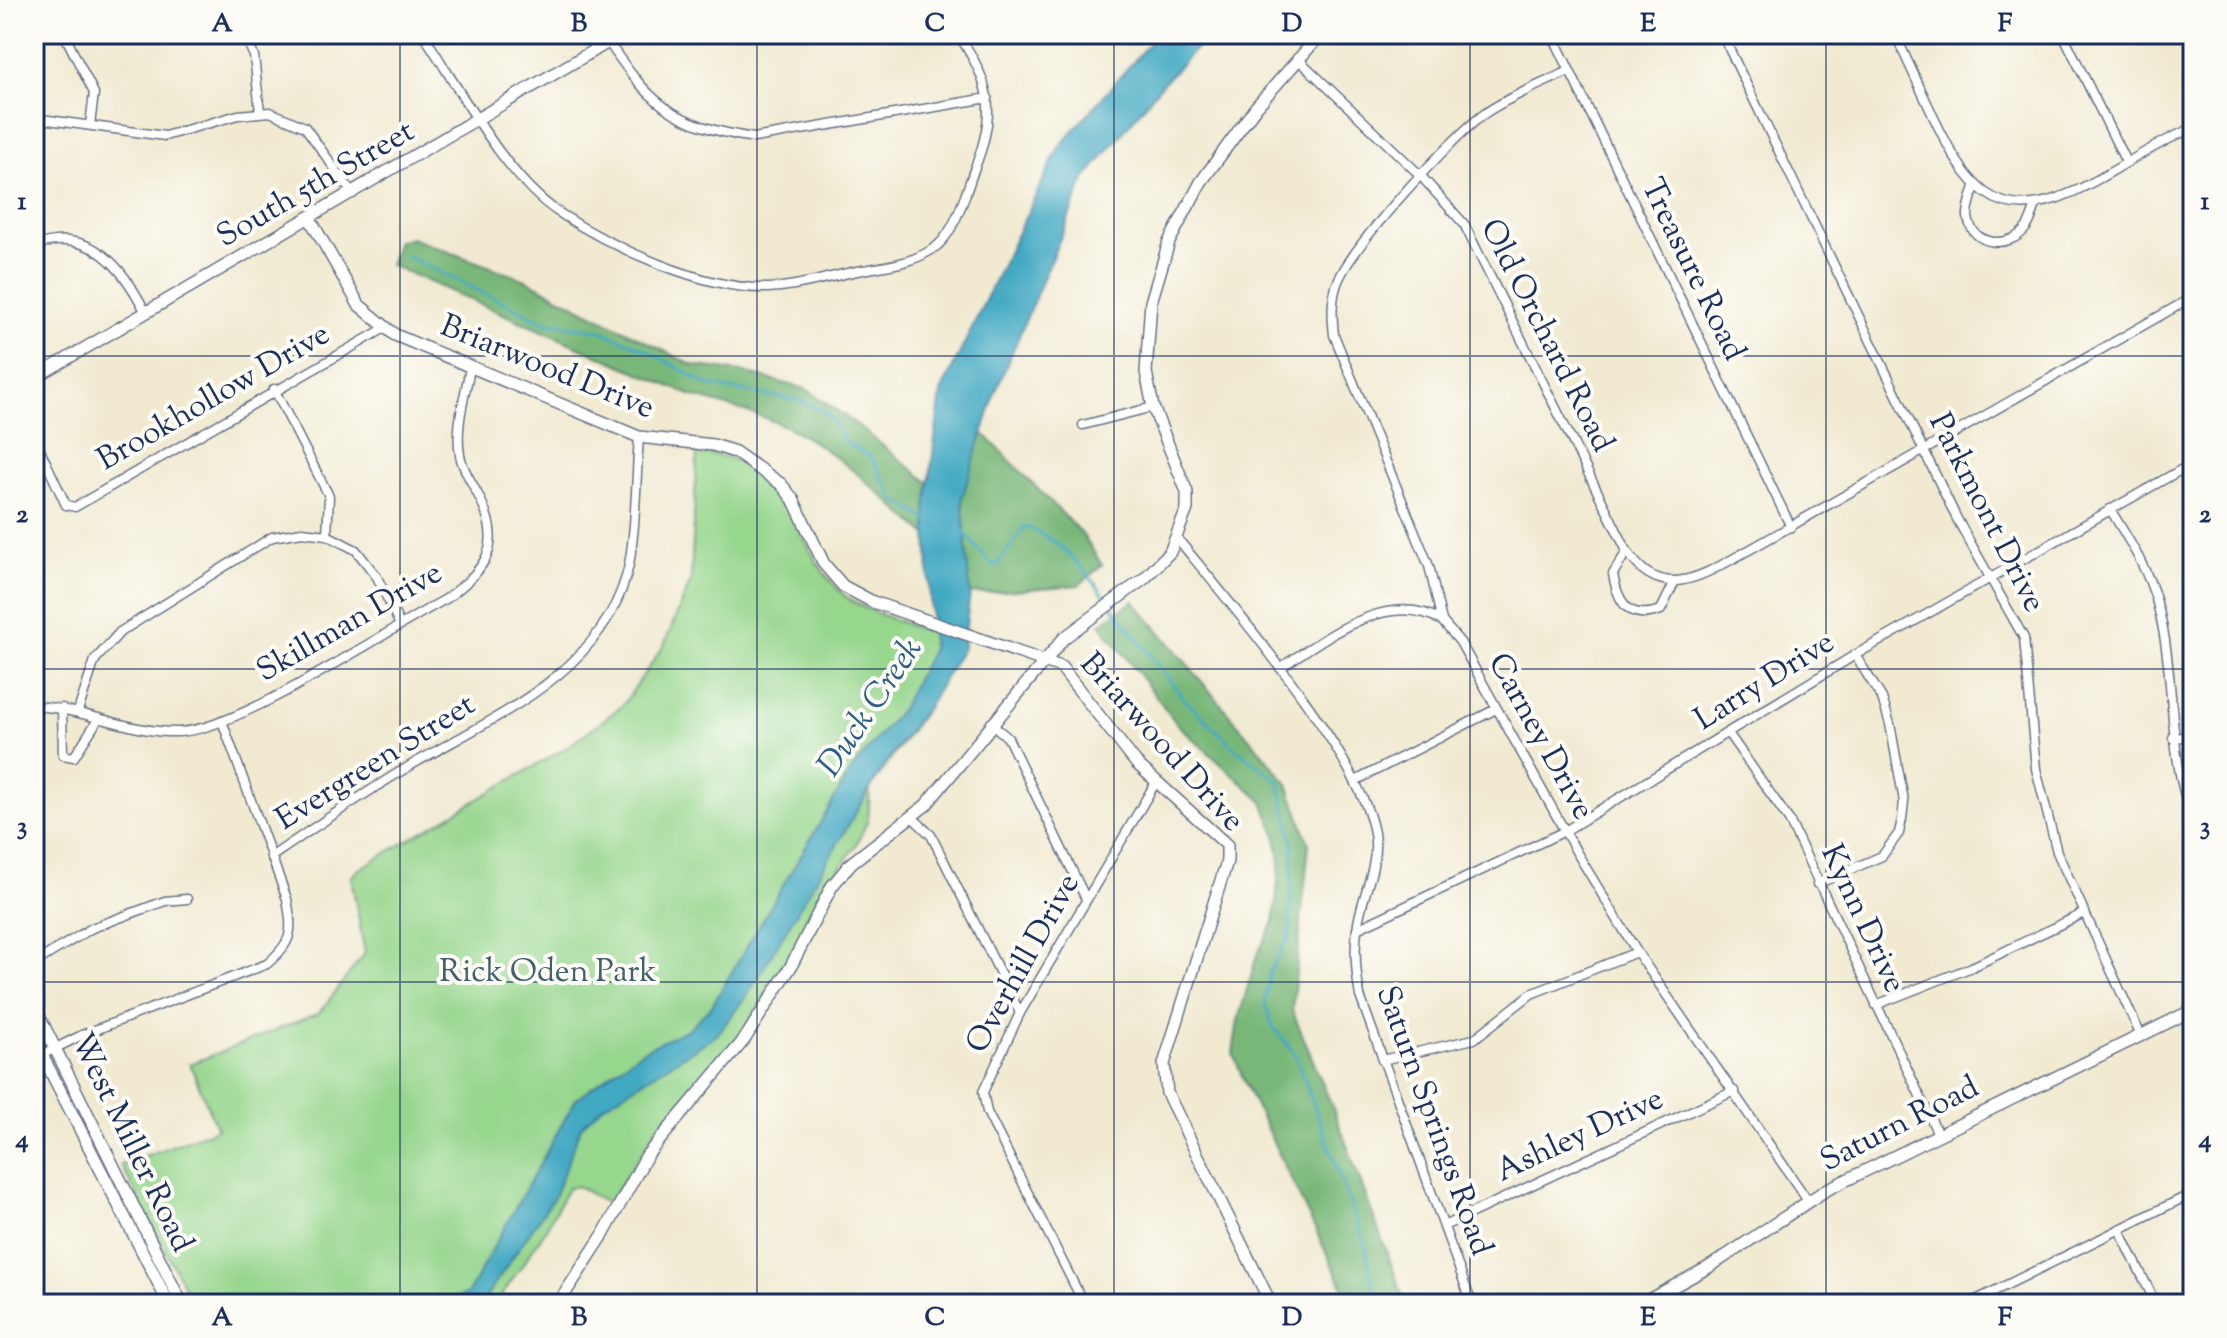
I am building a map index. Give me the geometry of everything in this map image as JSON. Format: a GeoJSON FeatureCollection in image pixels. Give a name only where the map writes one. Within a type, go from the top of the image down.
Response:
{"type":"FeatureCollection","features":[{"type":"Feature","properties":{"kind":"street"},"geometry":{"type":"LineString","coordinates":[[64,34],[94,93],[90,125]]}},
{"type":"Feature","properties":{"kind":"street"},"geometry":{"type":"LineString","coordinates":[[244,34],[254,56],[260,112]]}},
{"type":"Feature","properties":{"kind":"street"},"geometry":{"type":"LineString","coordinates":[[423,34],[513,169],[536,194],[570,219],[705,281],[769,288],[912,260],[939,244],[965,194],[988,134],[988,98],[975,60],[958,34]]}},
{"type":"Feature","properties":{"kind":"street","name":"South 5th Street"},"geometry":{"type":"LineString","coordinates":[[34,378],[480,119],[606,38],[622,34]]}},
{"type":"Feature","properties":{"kind":"street"},"geometry":{"type":"LineString","coordinates":[[558,1304],[603,1235],[647,1155],[744,1040],[790,968],[832,886],[851,863],[926,805],[1064,638],[1160,563],[1177,538],[1187,509],[1187,492],[1153,407],[1146,372],[1151,302],[1169,242],[1218,157],[1297,57],[1321,34]]}},
{"type":"Feature","properties":{"kind":"street","name":"Treasure Road"},"geometry":{"type":"LineString","coordinates":[[1552,34],[1791,527]]}},
{"type":"Feature","properties":{"kind":"street","name":"Parkmont Drive"},"geometry":{"type":"LineString","coordinates":[[1722,34],[1957,519],[2024,638],[2036,769],[2057,852],[2082,914],[2141,1036]]}},
{"type":"Feature","properties":{"kind":"street"},"geometry":{"type":"LineString","coordinates":[[1895,34],[1956,165],[1975,186],[2011,204],[2036,205],[2074,192],[2125,160],[2193,128]]}},
{"type":"Feature","properties":{"kind":"street"},"geometry":{"type":"LineString","coordinates":[[2063,34],[2125,160]]}},
{"type":"Feature","properties":{"kind":"street"},"geometry":{"type":"LineString","coordinates":[[606,38],[646,94],[677,116],[706,129],[754,138],[988,98]]}},
{"type":"Feature","properties":{"kind":"street","name":"Old Orchard Road"},"geometry":{"type":"LineString","coordinates":[[1297,57],[1421,176],[1464,224],[1627,551],[1638,568],[1654,579],[1675,581]]}},
{"type":"Feature","properties":{"kind":"street","name":"Carney Drive"},"geometry":{"type":"LineString","coordinates":[[1569,71],[1486,113],[1421,176],[1350,258],[1337,283],[1331,307],[1334,335],[1429,566],[1442,621],[1460,642],[1565,831],[1637,952],[1808,1201]]}},
{"type":"Feature","properties":{"kind":"street"},"geometry":{"type":"LineString","coordinates":[[34,118],[165,136],[238,115],[270,112],[305,127],[353,194]]}},
{"type":"Feature","properties":{"kind":"street"},"geometry":{"type":"LineString","coordinates":[[1975,186],[1967,216],[1975,232],[1988,241],[2013,240],[2028,227],[2036,205]]}},
{"type":"Feature","properties":{"kind":"street","name":"Briarwood Drive"},"geometry":{"type":"LineString","coordinates":[[310,219],[359,305],[385,328],[470,368],[639,437],[713,445],[735,452],[760,466],[793,499],[824,564],[843,586],[873,602],[1023,656],[1044,659],[1070,675],[1106,728],[1156,782],[1227,845],[1227,861],[1164,1064],[1167,1093],[1271,1304]]}},
{"type":"Feature","properties":{"kind":"street"},"geometry":{"type":"LineString","coordinates":[[34,246],[49,241],[65,241],[94,249],[114,262],[128,277],[146,313]]}},
{"type":"Feature","properties":{"kind":"street"},"geometry":{"type":"LineString","coordinates":[[1627,551],[1613,574],[1621,604],[1633,614],[1647,615],[1661,610],[1675,581],[1693,580],[1791,527],[2193,297]]}},
{"type":"Feature","properties":{"kind":"street","name":"Brookhollow Drive"},"geometry":{"type":"LineString","coordinates":[[34,437],[66,505],[75,507],[274,389],[385,328]]}},
{"type":"Feature","properties":{"kind":"street","name":"Skillman Drive"},"geometry":{"type":"LineString","coordinates":[[34,706],[62,708],[176,732],[222,721],[274,696],[446,599],[471,579],[488,558],[492,536],[488,516],[460,459],[470,368]]}},
{"type":"Feature","properties":{"kind":"street"},"geometry":{"type":"LineString","coordinates":[[274,389],[329,496],[327,535]]}},
{"type":"Feature","properties":{"kind":"street"},"geometry":{"type":"LineString","coordinates":[[1083,425],[1153,407]]}},
{"type":"Feature","properties":{"kind":"street","name":"Evergreen Street"},"geometry":{"type":"LineString","coordinates":[[38,1058],[82,1035],[267,964],[286,947],[292,927],[287,899],[271,857],[345,806],[519,703],[565,670],[595,641],[627,574],[639,437]]}},
{"type":"Feature","properties":{"kind":"street","name":"Larry Drive"},"geometry":{"type":"LineString","coordinates":[[1357,929],[1565,831],[1855,655],[2193,463]]}},
{"type":"Feature","properties":{"kind":"street"},"geometry":{"type":"LineString","coordinates":[[2110,509],[2140,558],[2158,603],[2171,694],[2173,738],[2182,794],[2193,821]]}},
{"type":"Feature","properties":{"kind":"street"},"geometry":{"type":"LineString","coordinates":[[78,711],[95,660],[120,632],[272,537],[302,532],[327,535],[356,550],[377,577],[399,623]]}},
{"type":"Feature","properties":{"kind":"street","name":"Saturn Springs Road"},"geometry":{"type":"LineString","coordinates":[[1177,538],[1280,668],[1355,781],[1369,810],[1375,841],[1357,929],[1356,970],[1360,996],[1446,1225],[1472,1304]]}},
{"type":"Feature","properties":{"kind":"street"},"geometry":{"type":"LineString","coordinates":[[1280,668],[1327,637],[1390,611],[1426,611],[1442,621]]}},
{"type":"Feature","properties":{"kind":"street"},"geometry":{"type":"LineString","coordinates":[[1817,884],[1882,856],[1899,833],[1902,819],[1904,801],[1890,724],[1882,698],[1855,655]]}},
{"type":"Feature","properties":{"kind":"street"},"geometry":{"type":"LineString","coordinates":[[62,708],[63,755],[74,757],[99,718]]}},
{"type":"Feature","properties":{"kind":"street"},"geometry":{"type":"LineString","coordinates":[[1355,781],[1496,709]]}},
{"type":"Feature","properties":{"kind":"street"},"geometry":{"type":"LineString","coordinates":[[222,721],[271,857]]}},
{"type":"Feature","properties":{"kind":"street"},"geometry":{"type":"LineString","coordinates":[[991,723],[1008,738],[1086,899]]}},
{"type":"Feature","properties":{"kind":"street","name":"Kynn Drive"},"geometry":{"type":"LineString","coordinates":[[1728,733],[1789,820],[1938,1134]]}},
{"type":"Feature","properties":{"kind":"street"},"geometry":{"type":"LineString","coordinates":[[2173,738],[2193,736]]}},
{"type":"Feature","properties":{"kind":"street","name":"Overhill Drive"},"geometry":{"type":"LineString","coordinates":[[1084,1304],[987,1112],[983,1092],[1020,1013],[1156,782]]}},
{"type":"Feature","properties":{"kind":"street"},"geometry":{"type":"LineString","coordinates":[[912,817],[931,835],[1020,1013]]}},
{"type":"Feature","properties":{"kind":"street"},"geometry":{"type":"LineString","coordinates":[[34,963],[92,928],[165,901],[187,899]]}},
{"type":"Feature","properties":{"kind":"street"},"geometry":{"type":"LineString","coordinates":[[1876,1005],[1972,967],[2082,914]]}},
{"type":"Feature","properties":{"kind":"street"},"geometry":{"type":"LineString","coordinates":[[1382,1060],[1474,1039],[1531,994],[1637,952]]}},
{"type":"Feature","properties":{"kind":"street","name":"West Miller Road"},"geometry":{"type":"LineString","coordinates":[[34,1006],[182,1304]]}},
{"type":"Feature","properties":{"kind":"street","name":"Saturn Road"},"geometry":{"type":"LineString","coordinates":[[1641,1304],[1709,1267],[1808,1201],[2193,1010]]}},
{"type":"Feature","properties":{"kind":"street","name":"West Miller Road"},"geometry":{"type":"LineString","coordinates":[[34,1039],[38,1058],[169,1304]]}},
{"type":"Feature","properties":{"kind":"street","name":"Ashley Drive"},"geometry":{"type":"LineString","coordinates":[[1446,1225],[1734,1091]]}},
{"type":"Feature","properties":{"kind":"street"},"geometry":{"type":"LineString","coordinates":[[1968,1304],[2193,1193]]}},
{"type":"Feature","properties":{"kind":"street"},"geometry":{"type":"LineString","coordinates":[[2119,1229],[2156,1304]]}},
{"type":"Feature","properties":{"kind":"green space"},"geometry":{"type":"Polygon","coordinates":[[[411,238],[526,280],[692,365],[741,372],[806,389],[856,424],[929,483],[928,536],[849,467],[797,432],[759,416],[692,396],[390,265],[398,241],[411,238]]]}},
{"type":"Feature","properties":{"kind":"green space"},"geometry":{"type":"Polygon","coordinates":[[[982,432],[1082,534],[1102,565],[1079,585],[970,594],[962,498],[982,432]]]}},
{"type":"Feature","properties":{"kind":"green space","name":"Rick Oden Park"},"geometry":{"type":"Polygon","coordinates":[[[697,453],[730,458],[755,470],[773,486],[825,574],[844,595],[883,615],[964,643],[928,706],[870,789],[868,820],[855,847],[821,894],[782,972],[744,1030],[657,1130],[608,1204],[577,1186],[568,1188],[543,1234],[496,1304],[193,1304],[121,1165],[217,1129],[190,1064],[319,1013],[365,953],[351,877],[359,869],[569,746],[623,705],[664,645],[691,581],[697,453]]]}},
{"type":"Feature","properties":{"kind":"green space"},"geometry":{"type":"Polygon","coordinates":[[[1134,601],[1288,784],[1309,844],[1292,1010],[1336,1116],[1406,1304],[1351,1304],[1233,1053],[1238,1020],[1257,955],[1274,922],[1280,861],[1276,835],[1263,802],[1178,725],[1100,624],[1134,601]]]}},
{"type":"Feature","properties":{"kind":"water"},"geometry":{"type":"Polygon","coordinates":[[[1157,34],[1210,34],[1162,84],[1085,179],[995,393],[962,498],[970,594],[963,648],[928,706],[886,762],[750,991],[717,1035],[600,1108],[581,1127],[554,1197],[481,1304],[420,1304],[447,1303],[468,1293],[576,1099],[642,1051],[688,1029],[711,1007],[852,769],[901,709],[932,649],[926,507],[941,392],[1059,147],[1157,34]]]}},
{"type":"Feature","properties":{"kind":"water"},"geometry":{"type":"Polygon","coordinates":[[[346,1295],[404,1304],[315,1304],[324,1297],[346,1295]]]}},
{"type":"Feature","properties":{"kind":"waterway"},"geometry":{"type":"LineString","coordinates":[[406,256],[547,323],[598,330],[645,349],[708,385],[801,401],[828,414],[846,443],[871,457],[895,500],[930,521]]}},
{"type":"Feature","properties":{"kind":"waterway"},"geometry":{"type":"LineString","coordinates":[[964,532],[990,563],[997,565],[1025,526],[1038,532],[1071,557],[1108,600]]}},
{"type":"Feature","properties":{"kind":"waterway"},"geometry":{"type":"LineString","coordinates":[[1112,606],[1185,700],[1235,748],[1279,781],[1293,842],[1289,937],[1270,971],[1265,1004],[1273,1027],[1295,1054],[1365,1244],[1377,1304]]}},
{"type":"Feature","properties":{"kind":"water label","name":"Duck Creek"},"geometry":{"type":"Point","coordinates":[871,708]}}]}
